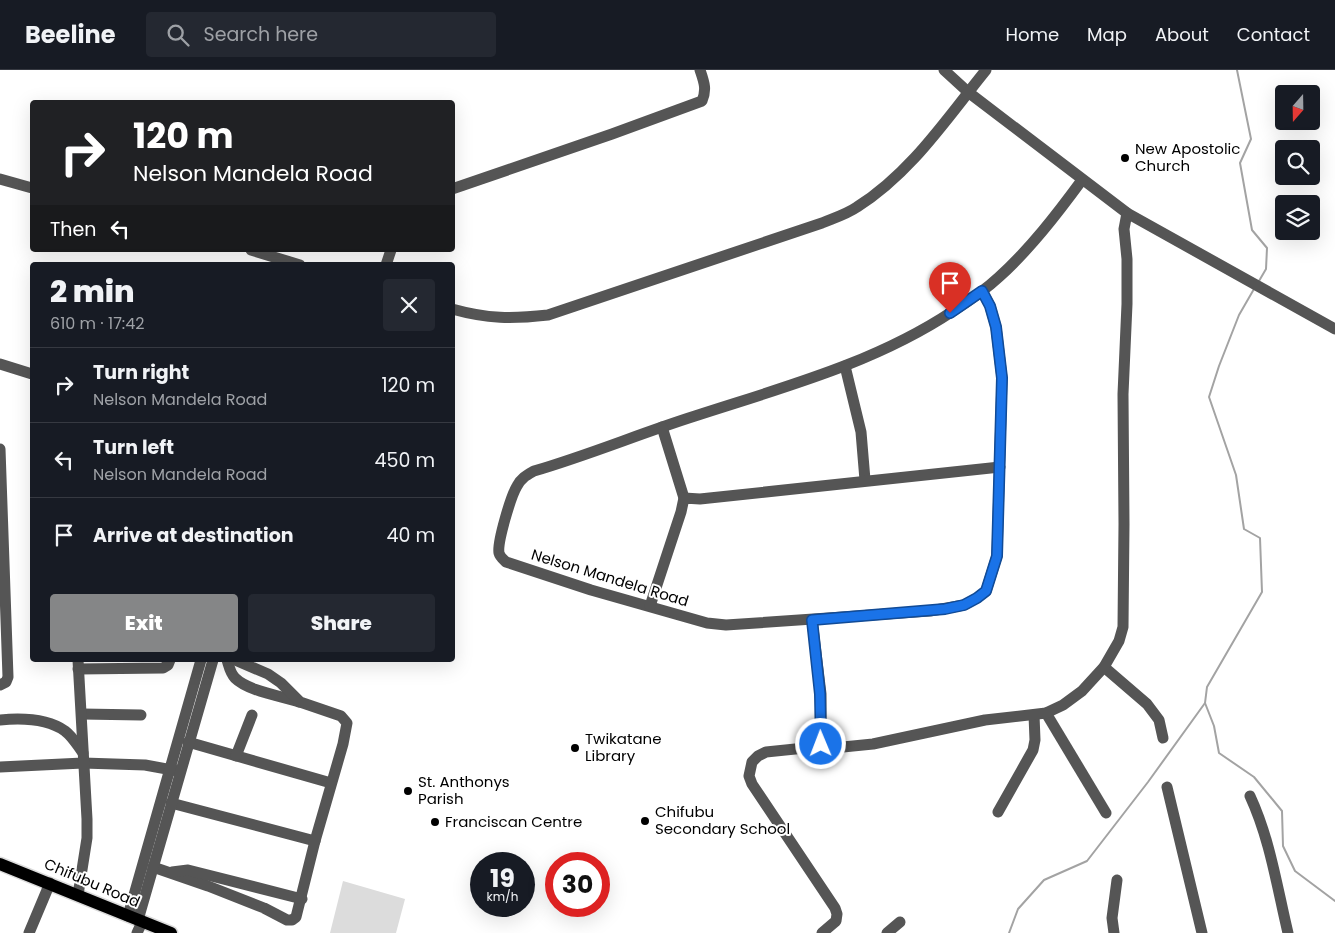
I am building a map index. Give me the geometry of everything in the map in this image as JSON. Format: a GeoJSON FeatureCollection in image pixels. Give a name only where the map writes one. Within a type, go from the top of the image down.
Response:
{"type":"FeatureCollection","features":[{"type":"Feature","properties":{"kind":"main road","name":"Chifubu Road"},"geometry":{"type":"LineString","coordinates":[[0,864],[50,882],[136,923],[170,933]]}},
{"type":"Feature","properties":{"kind":"street"},"geometry":{"type":"LineString","coordinates":[[455,188],[702,101],[706,86],[700,70]]}},
{"type":"Feature","properties":{"kind":"street"},"geometry":{"type":"LineString","coordinates":[[944,70],[968,92],[1127,213],[1335,329]]}},
{"type":"Feature","properties":{"kind":"street"},"geometry":{"type":"LineString","coordinates":[[455,310],[477,316],[502,318],[548,315],[822,223],[856,208],[902,171],[946,122],[986,70]]}},
{"type":"Feature","properties":{"kind":"street"},"geometry":{"type":"LineString","coordinates":[[0,179],[30,187]]}},
{"type":"Feature","properties":{"kind":"street","name":"Nelson Mandela Road"},"geometry":{"type":"LineString","coordinates":[[982,291],[990,306],[996,327],[1002,378],[997,556],[986,591],[977,598],[964,605],[930,611],[726,625],[707,623],[592,590],[506,562],[501,558],[499,545],[517,485],[534,470],[845,366],[919,333],[999,278],[1026,250],[1082,180]]}},
{"type":"Feature","properties":{"kind":"street"},"geometry":{"type":"LineString","coordinates":[[822,933],[836,921],[837,914],[835,908],[788,839],[749,776],[752,762],[758,756],[766,752],[805,748],[821,744],[843,747],[873,744],[985,720],[1046,713],[1063,705],[1082,691],[1104,667],[1119,641],[1123,627],[1123,394],[1127,304],[1127,259],[1124,229],[1127,213]]}},
{"type":"Feature","properties":{"kind":"street"},"geometry":{"type":"LineString","coordinates":[[258,252],[290,262]]}},
{"type":"Feature","properties":{"kind":"street"},"geometry":{"type":"LineString","coordinates":[[0,364],[30,373]]}},
{"type":"Feature","properties":{"kind":"street"},"geometry":{"type":"LineString","coordinates":[[845,366],[861,432],[864,480]]}},
{"type":"Feature","properties":{"kind":"street"},"geometry":{"type":"LineString","coordinates":[[650,606],[684,498],[662,427]]}},
{"type":"Feature","properties":{"kind":"street"},"geometry":{"type":"LineString","coordinates":[[0,450],[8,677],[6,682],[0,685]]}},
{"type":"Feature","properties":{"kind":"street"},"geometry":{"type":"LineString","coordinates":[[684,498],[709,498],[1000,467]]}},
{"type":"Feature","properties":{"kind":"street"},"geometry":{"type":"LineString","coordinates":[[812,620],[820,694],[821,744]]}},
{"type":"Feature","properties":{"kind":"street"},"geometry":{"type":"LineString","coordinates":[[78,895],[87,838],[78,665],[163,668],[169,662]]}},
{"type":"Feature","properties":{"kind":"street"},"geometry":{"type":"LineString","coordinates":[[136,923],[153,867],[158,828],[171,803],[175,771],[188,742],[201,662]]}},
{"type":"Feature","properties":{"kind":"street"},"geometry":{"type":"LineString","coordinates":[[136,923],[158,828],[191,715],[212,662]]}},
{"type":"Feature","properties":{"kind":"street"},"geometry":{"type":"LineString","coordinates":[[153,867],[264,908],[287,920],[292,920],[296,917],[347,723],[341,716],[240,682],[234,677],[228,662]]}},
{"type":"Feature","properties":{"kind":"street"},"geometry":{"type":"LineString","coordinates":[[240,662],[268,674],[281,683],[300,702]]}},
{"type":"Feature","properties":{"kind":"street"},"geometry":{"type":"LineString","coordinates":[[1104,667],[1147,704],[1160,720],[1164,738]]}},
{"type":"Feature","properties":{"kind":"street"},"geometry":{"type":"LineString","coordinates":[[1046,713],[1106,813]]}},
{"type":"Feature","properties":{"kind":"street"},"geometry":{"type":"LineString","coordinates":[[82,714],[141,715]]}},
{"type":"Feature","properties":{"kind":"street"},"geometry":{"type":"LineString","coordinates":[[236,756],[252,715]]}},
{"type":"Feature","properties":{"kind":"street"},"geometry":{"type":"LineString","coordinates":[[998,812],[1033,750],[1035,740],[1034,715]]}},
{"type":"Feature","properties":{"kind":"street"},"geometry":{"type":"LineString","coordinates":[[0,720],[26,719],[59,728],[67,732],[83,758]]}},
{"type":"Feature","properties":{"kind":"street"},"geometry":{"type":"LineString","coordinates":[[188,742],[331,784]]}},
{"type":"Feature","properties":{"kind":"street"},"geometry":{"type":"LineString","coordinates":[[0,767],[83,758],[145,765],[175,771]]}},
{"type":"Feature","properties":{"kind":"street"},"geometry":{"type":"LineString","coordinates":[[1168,787],[1202,933]]}},
{"type":"Feature","properties":{"kind":"street"},"geometry":{"type":"LineString","coordinates":[[1250,796],[1260,815],[1288,933]]}},
{"type":"Feature","properties":{"kind":"street"},"geometry":{"type":"LineString","coordinates":[[171,803],[315,841]]}},
{"type":"Feature","properties":{"kind":"street"},"geometry":{"type":"LineString","coordinates":[[170,873],[188,870],[302,899]]}},
{"type":"Feature","properties":{"kind":"street"},"geometry":{"type":"LineString","coordinates":[[1114,933],[1112,918],[1117,880]]}},
{"type":"Feature","properties":{"kind":"street"},"geometry":{"type":"LineString","coordinates":[[29,933],[50,882]]}},
{"type":"Feature","properties":{"kind":"street"},"geometry":{"type":"LineString","coordinates":[[887,933],[900,922]]}},
{"type":"Feature","properties":{"kind":"shaded area"},"geometry":{"type":"Polygon","coordinates":[[[343,881],[405,899],[396,933],[330,933],[343,881]]]}},
{"type":"Feature","properties":{"kind":"waterway"},"geometry":{"type":"LineString","coordinates":[[1237,70],[1251,139],[1240,163],[1252,230],[1267,248],[1266,269],[1259,281]]}},
{"type":"Feature","properties":{"kind":"waterway"},"geometry":{"type":"LineString","coordinates":[[1009,933],[1018,909],[1044,880],[1087,861],[1148,782],[1205,703],[1207,687],[1262,592],[1260,538],[1244,529],[1236,475],[1209,397],[1239,315],[1254,289]]}},
{"type":"Feature","properties":{"kind":"waterway"},"geometry":{"type":"LineString","coordinates":[[1205,703],[1214,726],[1219,753],[1254,777],[1282,811],[1283,846],[1295,871],[1335,901]]}},
{"type":"Feature","properties":{"kind":"place","name":"New Apostolic Church"},"geometry":{"type":"Point","coordinates":[1125,158]}},
{"type":"Feature","properties":{"kind":"place","name":"Twikatane Library"},"geometry":{"type":"Point","coordinates":[575,748]}},
{"type":"Feature","properties":{"kind":"place","name":"St. Anthonys Parish"},"geometry":{"type":"Point","coordinates":[408,791]}},
{"type":"Feature","properties":{"kind":"place","name":"Chifubu Secondary School"},"geometry":{"type":"Point","coordinates":[645,821]}},
{"type":"Feature","properties":{"kind":"place","name":"Franciscan Centre"},"geometry":{"type":"Point","coordinates":[435,822]}},
{"type":"Feature","properties":{"kind":"route"},"geometry":{"type":"LineString","coordinates":[[821,744],[820,694],[812,620],[930,611],[964,605],[986,591],[994,569],[999,529],[1002,378],[996,327],[990,306],[982,291],[950,313]]}}]}
